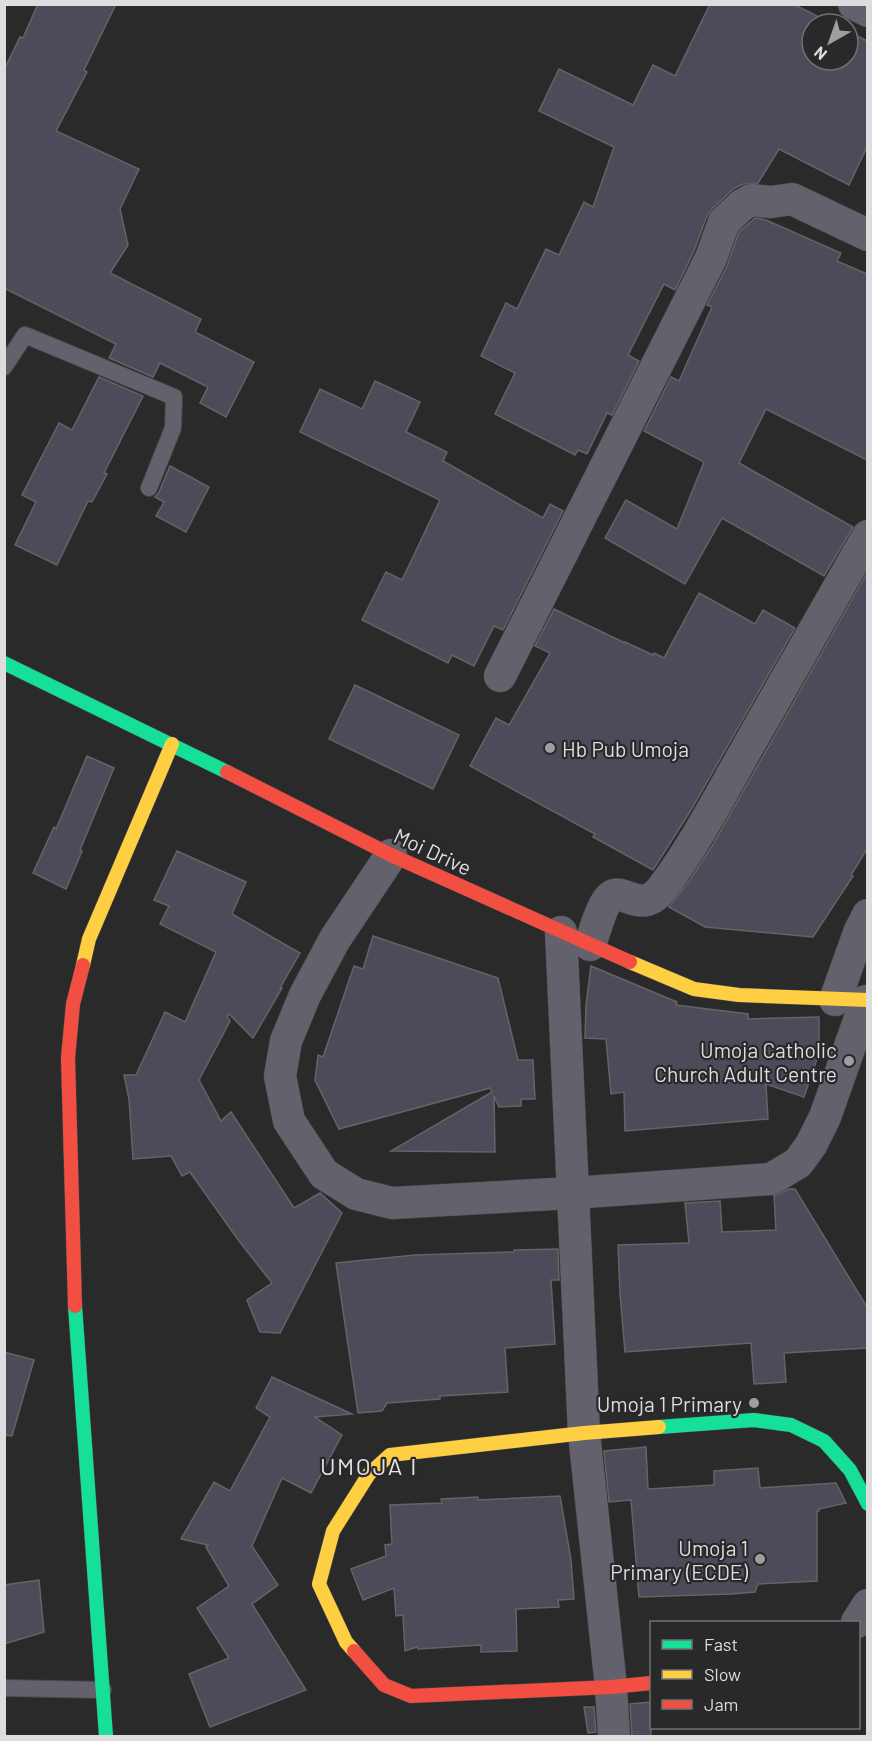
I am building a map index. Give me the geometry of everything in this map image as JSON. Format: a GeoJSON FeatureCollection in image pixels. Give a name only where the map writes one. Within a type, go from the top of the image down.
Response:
{"type":"FeatureCollection","features":[{"type":"Feature","properties":{"kind":"street"},"geometry":{"type":"LineString","coordinates":[[500,676],[711,258],[724,222],[742,205],[751,200],[771,202],[792,199],[867,236]]}},
{"type":"Feature","properties":{"kind":"street"},"geometry":{"type":"LineString","coordinates":[[590,945],[606,903],[611,896],[618,894],[638,901],[651,898],[663,888],[707,818],[867,536]]}},
{"type":"Feature","properties":{"kind":"street","name":"Moi Drive"},"geometry":{"type":"LineString","coordinates":[[4,663],[172,744],[391,855],[590,945],[694,989],[739,995],[867,1001]]}},
{"type":"Feature","properties":{"kind":"street"},"geometry":{"type":"LineString","coordinates":[[106,1737],[73,1282],[68,1058],[73,1004],[89,939],[172,744]]}},
{"type":"Feature","properties":{"kind":"street"},"geometry":{"type":"LineString","coordinates":[[391,855],[335,939],[305,994],[286,1041],[280,1076],[289,1121],[324,1174],[356,1194],[392,1203],[771,1179],[798,1163],[811,1145],[825,1117],[867,1001]]}},
{"type":"Feature","properties":{"kind":"street"},"geometry":{"type":"LineString","coordinates":[[835,1000],[867,915]]}},
{"type":"Feature","properties":{"kind":"street"},"geometry":{"type":"LineString","coordinates":[[561,932],[584,1432],[611,1688],[614,1737]]}},
{"type":"Feature","properties":{"kind":"street"},"geometry":{"type":"LineString","coordinates":[[650,1683],[611,1688],[411,1696],[384,1684],[346,1642],[319,1584],[333,1531],[369,1474],[390,1455],[584,1432],[754,1420],[791,1425],[824,1441],[850,1470],[867,1504]]}},
{"type":"Feature","properties":{"kind":"street"},"geometry":{"type":"LineString","coordinates":[[858,1621],[867,1605]]}},
{"type":"Feature","properties":{"kind":"lane"},"geometry":{"type":"LineString","coordinates":[[4,367],[25,335],[174,397],[174,428],[149,488]]}},
{"type":"Feature","properties":{"kind":"lane"},"geometry":{"type":"LineString","coordinates":[[5,1688],[103,1690]]}},
{"type":"Feature","properties":{"kind":"building"},"geometry":{"type":"Polygon","coordinates":[[[38,4],[116,4],[84,70],[87,72],[56,131],[139,169],[120,209],[128,245],[110,273],[201,319],[195,332],[254,362],[226,417],[200,403],[208,387],[160,363],[153,377],[109,358],[116,344],[4,288],[4,70],[20,37],[23,38],[38,4]]]}},
{"type":"Feature","properties":{"kind":"building"},"geometry":{"type":"Polygon","coordinates":[[[710,4],[793,4],[809,12],[800,12],[800,72],[860,72],[860,37],[867,41],[867,147],[849,185],[779,149],[758,183],[743,184],[733,189],[712,209],[675,290],[664,284],[628,355],[639,361],[612,415],[607,413],[587,454],[578,450],[575,455],[495,414],[515,373],[481,356],[506,303],[517,309],[546,249],[559,255],[584,202],[593,207],[614,147],[539,111],[559,69],[633,105],[653,65],[675,76],[710,4]]]}},
{"type":"Feature","properties":{"kind":"building"},"geometry":{"type":"Polygon","coordinates":[[[755,218],[766,220],[841,253],[837,261],[867,274],[867,460],[766,409],[739,463],[853,527],[824,576],[722,518],[685,584],[605,538],[626,500],[677,529],[704,462],[644,431],[671,377],[679,381],[712,307],[707,305],[727,266],[739,232],[755,218]]]}},
{"type":"Feature","properties":{"kind":"building"},"geometry":{"type":"Polygon","coordinates":[[[99,377],[143,396],[104,473],[107,474],[92,502],[88,501],[57,565],[15,545],[36,502],[22,495],[59,423],[72,430],[99,377]]]}},
{"type":"Feature","properties":{"kind":"building"},"geometry":{"type":"Polygon","coordinates":[[[375,381],[420,402],[406,432],[447,452],[443,461],[543,518],[550,504],[563,511],[503,630],[494,626],[474,666],[452,655],[448,663],[362,620],[386,572],[402,580],[440,500],[300,432],[320,389],[362,409],[375,381]]]}},
{"type":"Feature","properties":{"kind":"building"},"geometry":{"type":"Polygon","coordinates":[[[170,466],[209,487],[186,532],[156,516],[164,502],[155,497],[170,466]]]}},
{"type":"Feature","properties":{"kind":"building"},"geometry":{"type":"Polygon","coordinates":[[[867,573],[867,849],[851,875],[853,876],[813,937],[705,927],[669,907],[712,846],[867,573]]]}},
{"type":"Feature","properties":{"kind":"building"},"geometry":{"type":"Polygon","coordinates":[[[699,593],[755,624],[763,610],[795,628],[691,810],[653,870],[593,837],[595,834],[470,766],[496,718],[509,725],[550,653],[535,646],[554,609],[625,643],[664,658],[699,593]]]}},
{"type":"Feature","properties":{"kind":"building"},"geometry":{"type":"Polygon","coordinates":[[[355,685],[459,735],[433,789],[329,739],[355,685]]]}},
{"type":"Feature","properties":{"kind":"building"},"geometry":{"type":"Polygon","coordinates":[[[87,756],[114,768],[66,889],[33,873],[54,827],[56,829],[87,756]]]}},
{"type":"Feature","properties":{"kind":"building"},"geometry":{"type":"Polygon","coordinates":[[[177,851],[246,882],[232,914],[300,953],[253,1038],[229,1014],[227,1016],[230,1021],[199,1080],[221,1121],[231,1112],[294,1208],[320,1193],[342,1213],[280,1333],[260,1332],[247,1300],[272,1283],[190,1172],[182,1176],[171,1156],[133,1159],[129,1099],[124,1075],[136,1075],[165,1012],[185,1022],[216,952],[160,924],[169,906],[154,900],[177,851]]]}},
{"type":"Feature","properties":{"kind":"building"},"geometry":{"type":"Polygon","coordinates":[[[373,936],[498,978],[518,1060],[533,1060],[535,1099],[521,1099],[521,1106],[499,1107],[494,1096],[495,1152],[391,1151],[492,1092],[490,1088],[339,1129],[315,1080],[318,1055],[323,1057],[354,966],[363,969],[373,936]]]}},
{"type":"Feature","properties":{"kind":"building"},"geometry":{"type":"Polygon","coordinates":[[[591,966],[677,1002],[676,1005],[748,1014],[748,1019],[819,1017],[819,1053],[804,1097],[766,1084],[768,1119],[625,1131],[624,1092],[611,1094],[606,1039],[585,1038],[591,966]]]}},
{"type":"Feature","properties":{"kind":"building"},"geometry":{"type":"Polygon","coordinates":[[[789,1189],[795,1189],[867,1307],[867,1348],[784,1353],[786,1382],[754,1384],[751,1343],[625,1352],[618,1245],[689,1243],[685,1203],[720,1201],[722,1232],[776,1230],[774,1196],[789,1189]]]}},
{"type":"Feature","properties":{"kind":"building"},"geometry":{"type":"Polygon","coordinates":[[[558,1249],[559,1280],[551,1280],[555,1344],[505,1348],[508,1392],[440,1396],[440,1399],[387,1403],[382,1411],[358,1413],[336,1263],[415,1255],[558,1249]]]}},
{"type":"Feature","properties":{"kind":"building"},"geometry":{"type":"Polygon","coordinates":[[[4,1352],[34,1360],[12,1436],[4,1435],[4,1352]]]}},
{"type":"Feature","properties":{"kind":"building"},"geometry":{"type":"Polygon","coordinates":[[[272,1377],[352,1414],[315,1417],[342,1435],[311,1493],[282,1478],[252,1546],[278,1585],[252,1604],[306,1690],[210,1727],[189,1674],[229,1658],[197,1608],[229,1586],[206,1547],[208,1545],[181,1539],[214,1482],[230,1491],[270,1417],[256,1408],[272,1377]]]}},
{"type":"Feature","properties":{"kind":"building"},"geometry":{"type":"Polygon","coordinates":[[[646,1447],[648,1489],[714,1485],[714,1471],[758,1468],[760,1488],[836,1483],[846,1503],[817,1511],[817,1581],[758,1584],[755,1592],[639,1597],[631,1500],[609,1502],[604,1451],[646,1447]]]}},
{"type":"Feature","properties":{"kind":"building"},"geometry":{"type":"Polygon","coordinates":[[[560,1496],[571,1560],[574,1599],[558,1600],[559,1607],[516,1609],[517,1651],[481,1652],[481,1645],[418,1649],[417,1647],[405,1651],[403,1615],[396,1616],[394,1588],[363,1600],[351,1569],[386,1556],[385,1545],[392,1544],[390,1505],[442,1503],[441,1499],[478,1497],[478,1500],[560,1496]]]}},
{"type":"Feature","properties":{"kind":"building"},"geometry":{"type":"Polygon","coordinates":[[[39,1580],[44,1632],[4,1644],[4,1585],[39,1580]]]}},
{"type":"Feature","properties":{"kind":"building"},"geometry":{"type":"Polygon","coordinates":[[[650,1702],[651,1737],[632,1737],[630,1704],[650,1702]]]}},
{"type":"Feature","properties":{"kind":"building"},"geometry":{"type":"Polygon","coordinates":[[[584,1707],[594,1707],[596,1732],[588,1733],[584,1707]]]}},
{"type":"Feature","properties":{"kind":"traffic: fast"},"geometry":{"type":"LineString","coordinates":[[4,663],[227,772]]}},
{"type":"Feature","properties":{"kind":"traffic: fast"},"geometry":{"type":"LineString","coordinates":[[75,1306],[106,1736]]}},
{"type":"Feature","properties":{"kind":"traffic: fast"},"geometry":{"type":"LineString","coordinates":[[659,1427],[754,1420],[791,1425],[824,1441],[850,1470],[868,1504]]}},
{"type":"Feature","properties":{"kind":"traffic: slow"},"geometry":{"type":"LineString","coordinates":[[83,965],[89,939],[172,744]]}},
{"type":"Feature","properties":{"kind":"traffic: slow"},"geometry":{"type":"LineString","coordinates":[[630,962],[694,989],[739,995],[868,1000]]}},
{"type":"Feature","properties":{"kind":"traffic: slow"},"geometry":{"type":"LineString","coordinates":[[354,1651],[346,1642],[319,1584],[333,1531],[369,1474],[390,1455],[659,1427]]}},
{"type":"Feature","properties":{"kind":"traffic: jam"},"geometry":{"type":"LineString","coordinates":[[227,772],[391,855],[630,962]]}},
{"type":"Feature","properties":{"kind":"traffic: jam"},"geometry":{"type":"LineString","coordinates":[[75,1306],[68,1058],[73,1004],[83,965]]}},
{"type":"Feature","properties":{"kind":"traffic: jam"},"geometry":{"type":"LineString","coordinates":[[354,1651],[384,1685],[411,1696],[650,1683]]}},
{"type":"Feature","properties":{"kind":"place","name":"Hb Pub Umoja"},"geometry":{"type":"Point","coordinates":[550,748]}},
{"type":"Feature","properties":{"kind":"place","name":"Umoja Catholic Church Adult Centre"},"geometry":{"type":"Point","coordinates":[849,1061]}},
{"type":"Feature","properties":{"kind":"place","name":"Umoja 1 Primary"},"geometry":{"type":"Point","coordinates":[754,1403]}},
{"type":"Feature","properties":{"kind":"place","name":"Umoja 1 Primary (ECDE)"},"geometry":{"type":"Point","coordinates":[760,1559]}},
{"type":"Feature","properties":{"kind":"district","name":"UMOJA I"},"geometry":{"type":"Point","coordinates":[369,1465]}}]}
